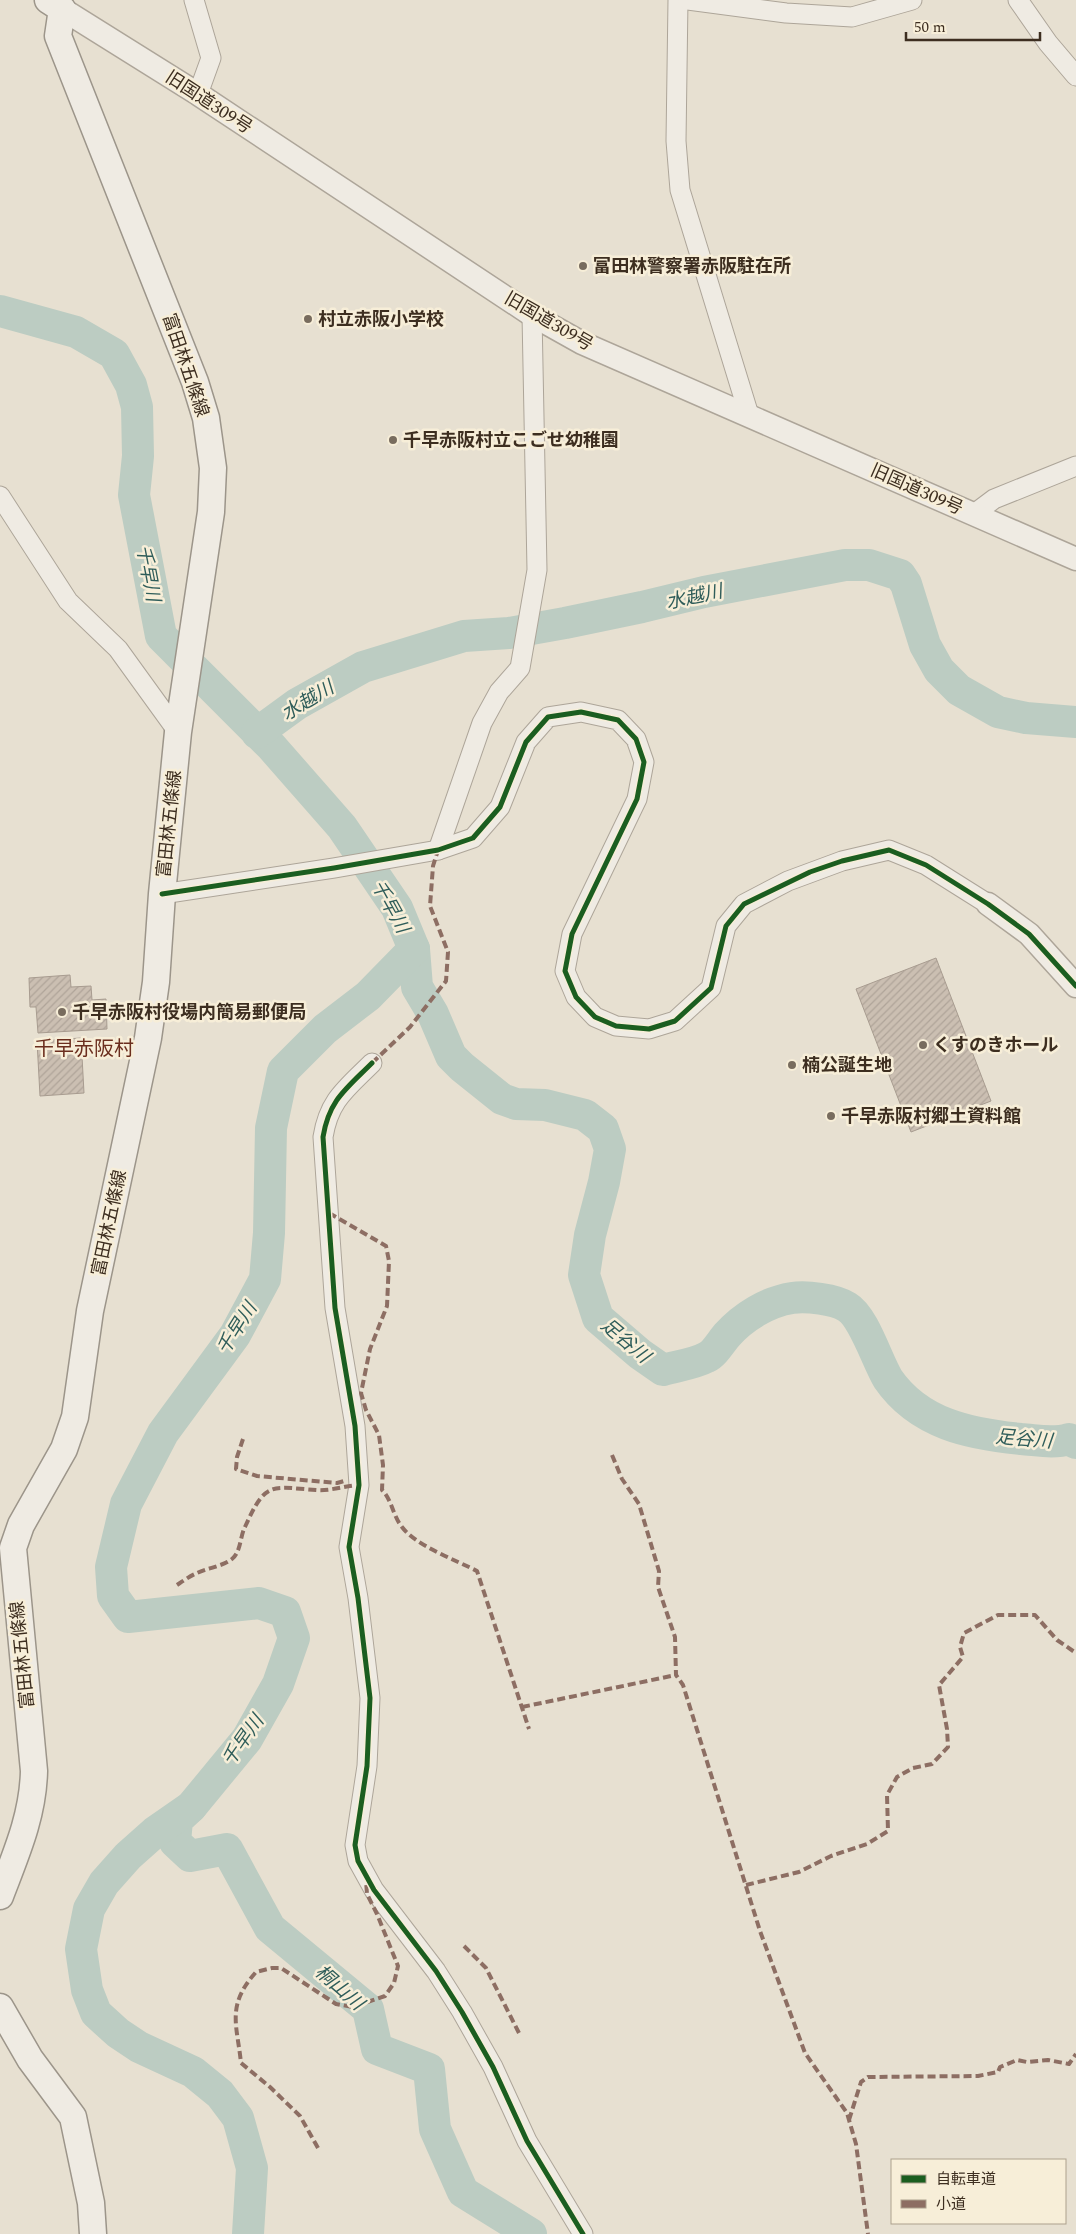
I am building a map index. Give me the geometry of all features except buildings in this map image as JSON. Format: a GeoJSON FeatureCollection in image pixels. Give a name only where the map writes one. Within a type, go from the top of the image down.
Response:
{"type":"FeatureCollection","features":[{"type":"Feature","properties":{"kind":"main road","name":"富田林五條線"},"geometry":{"type":"LineString","coordinates":[[0,1896],[28,1822],[34,1797],[34,1771],[13,1548],[21,1525],[64,1449],[76,1417],[90,1311],[148,1038],[156,982],[162,894],[180,720],[211,512],[213,468],[206,418],[182,347],[58,36],[55,4]]}},
{"type":"Feature","properties":{"kind":"main road"},"geometry":{"type":"LineString","coordinates":[[0,2007],[30,2059],[73,2117],[90,2195],[93,2234]]}},
{"type":"Feature","properties":{"kind":"street"},"geometry":{"type":"LineString","coordinates":[[194,0],[211,58],[198,94]]}},
{"type":"Feature","properties":{"kind":"street"},"geometry":{"type":"LineString","coordinates":[[678,0],[676,141],[680,190],[748,415]]}},
{"type":"Feature","properties":{"kind":"street"},"geometry":{"type":"LineString","coordinates":[[688,0],[786,13],[852,17],[912,0]]}},
{"type":"Feature","properties":{"kind":"street"},"geometry":{"type":"LineString","coordinates":[[1018,0],[1048,43],[1076,76]]}},
{"type":"Feature","properties":{"kind":"street","name":"旧国道309号"},"geometry":{"type":"LineString","coordinates":[[55,4],[198,94],[532,315],[582,342],[1076,560]]}},
{"type":"Feature","properties":{"kind":"street"},"geometry":{"type":"LineString","coordinates":[[438,850],[482,723],[498,692],[520,668],[537,570],[532,315]]}},
{"type":"Feature","properties":{"kind":"street"},"geometry":{"type":"LineString","coordinates":[[974,514],[994,499],[1076,466]]}},
{"type":"Feature","properties":{"kind":"street"},"geometry":{"type":"LineString","coordinates":[[0,496],[68,601],[118,648],[180,720]]}},
{"type":"Feature","properties":{"kind":"street"},"geometry":{"type":"LineString","coordinates":[[162,894],[438,850],[473,838],[500,807],[526,742],[548,717],[581,712],[618,720],[636,739],[644,762],[637,799],[572,934],[565,971],[576,997],[595,1017],[616,1026],[648,1029],[675,1021],[711,988],[726,926],[744,904],[788,881],[842,861],[889,850],[926,865],[988,904],[1029,934],[1076,986]]}},
{"type":"Feature","properties":{"kind":"street"},"geometry":{"type":"LineString","coordinates":[[372,1063],[334,1102],[326,1118],[322,1137],[335,1308],[356,1426],[358,1485],[349,1547],[358,1598],[370,1698],[367,1766],[355,1845],[358,1861],[374,1890],[436,1971],[458,2004],[492,2067],[527,2141],[583,2234]]}},
{"type":"Feature","properties":{"kind":"waterway","name":"足谷川"},"geometry":{"type":"LineString","coordinates":[[0,311],[76,332],[114,354],[131,385],[137,407],[138,456],[134,495],[161,636],[271,746],[342,827],[397,908],[414,949],[417,987],[433,1014],[451,1056],[502,1099],[516,1104],[545,1105],[585,1115],[603,1129],[610,1149],[604,1182],[590,1235],[584,1275],[598,1318],[640,1354],[663,1370],[697,1361],[710,1355],[740,1322],[756,1311],[774,1303],[798,1297],[835,1302],[847,1307],[859,1320],[888,1379],[915,1407],[930,1416],[947,1424],[983,1434],[1045,1441],[1069,1439],[1076,1443]]}},
{"type":"Feature","properties":{"kind":"waterway","name":"水越川"},"geometry":{"type":"LineString","coordinates":[[257,733],[297,704],[363,667],[464,636],[509,633],[565,623],[704,592],[845,565],[869,565],[900,575],[906,584],[925,645],[939,670],[959,690],[998,712],[1026,718],[1076,722]]}},
{"type":"Feature","properties":{"kind":"waterway","name":"千早川"},"geometry":{"type":"LineString","coordinates":[[248,2234],[252,2168],[238,2118],[220,2094],[193,2072],[139,2047],[118,2033],[96,2013],[87,1990],[81,1949],[89,1909],[104,1883],[128,1856],[155,1832],[191,1807],[247,1739],[278,1684],[294,1638],[285,1612],[259,1603],[128,1617],[113,1596],[111,1567],[126,1504],[163,1433],[235,1335],[265,1279],[269,1233],[271,1128],[283,1071],[325,1029],[368,996],[414,949]]}},
{"type":"Feature","properties":{"kind":"waterway","name":"桐山川"},"geometry":{"type":"LineString","coordinates":[[191,1807],[177,1820],[175,1842],[190,1856],[227,1849],[270,1928],[368,2009],[377,2049],[429,2069],[435,2129],[463,2192],[531,2234]]}},
{"type":"Feature","properties":{"kind":"marked path"},"geometry":{"type":"LineString","coordinates":[[372,1063],[410,1027],[446,981],[448,952],[430,906],[433,866],[438,850]]}},
{"type":"Feature","properties":{"kind":"marked path"},"geometry":{"type":"LineString","coordinates":[[329,1213],[386,1246],[389,1261],[387,1306],[370,1349],[361,1393],[366,1410],[379,1435],[383,1465],[382,1490],[388,1498],[399,1523],[408,1534],[437,1552],[477,1571],[529,1729]]}},
{"type":"Feature","properties":{"kind":"marked path"},"geometry":{"type":"LineString","coordinates":[[243,1439],[237,1457],[236,1469],[257,1476],[337,1483],[344,1481]]}},
{"type":"Feature","properties":{"kind":"marked path"},"geometry":{"type":"LineString","coordinates":[[612,1455],[622,1479],[639,1504],[659,1571],[658,1587],[675,1637],[676,1675],[683,1685],[760,1931],[805,2053],[847,2113],[856,2144],[868,2234]]}},
{"type":"Feature","properties":{"kind":"marked path"},"geometry":{"type":"LineString","coordinates":[[177,1585],[194,1574],[232,1559],[239,1548],[243,1531],[252,1512],[265,1494],[272,1490],[279,1488],[322,1490],[359,1485]]}},
{"type":"Feature","properties":{"kind":"marked path"},"geometry":{"type":"LineString","coordinates":[[746,1885],[799,1872],[831,1856],[867,1844],[888,1831],[887,1795],[897,1777],[913,1768],[932,1764],[948,1747],[947,1729],[939,1685],[963,1657],[960,1647],[964,1633],[998,1615],[1035,1615],[1057,1640],[1076,1653]]}},
{"type":"Feature","properties":{"kind":"marked path"},"geometry":{"type":"LineString","coordinates":[[522,1707],[676,1675]]}},
{"type":"Feature","properties":{"kind":"marked path"},"geometry":{"type":"LineString","coordinates":[[318,2148],[300,2116],[270,2087],[241,2063],[236,2026],[237,2005],[240,1995],[256,1972],[272,1968],[281,1968],[336,2004],[353,2007],[385,1996],[394,1983],[398,1966],[367,1894],[366,1881]]}},
{"type":"Feature","properties":{"kind":"marked path"},"geometry":{"type":"LineString","coordinates":[[464,1946],[486,1968],[520,2035]]}},
{"type":"Feature","properties":{"kind":"marked path"},"geometry":{"type":"LineString","coordinates":[[849,2120],[861,2082],[868,2077],[978,2076],[998,2072],[1000,2067],[1017,2060],[1027,2062],[1048,2060],[1069,2064],[1076,2054]]}},
{"type":"Feature","properties":{"kind":"cycle path"},"geometry":{"type":"LineString","coordinates":[[162,894],[438,850],[473,838],[500,807],[526,742],[548,717],[581,712],[618,720],[636,739],[644,762],[637,799],[572,934],[565,971],[576,997],[595,1017],[616,1026],[649,1029],[675,1021],[711,988],[726,926],[744,904],[810,872],[842,861],[889,850],[926,865],[988,904],[1029,934],[1076,986]]}},
{"type":"Feature","properties":{"kind":"cycle path"},"geometry":{"type":"LineString","coordinates":[[372,1063],[334,1104],[323,1137],[335,1308],[355,1426],[359,1485],[349,1547],[358,1598],[370,1698],[367,1766],[355,1845],[358,1861],[374,1890],[436,1971],[462,2012],[493,2067],[527,2141],[583,2234]]}},
{"type":"Feature","properties":{"kind":"place","name":"富田林警察署赤阪駐在所"},"geometry":{"type":"Point","coordinates":[583,266]}},
{"type":"Feature","properties":{"kind":"place","name":"村立赤阪小学校"},"geometry":{"type":"Point","coordinates":[308,319]}},
{"type":"Feature","properties":{"kind":"place","name":"千早赤阪村立こごせ幼稚園"},"geometry":{"type":"Point","coordinates":[393,440]}},
{"type":"Feature","properties":{"kind":"place","name":"千早赤阪村役場内簡易郵便局"},"geometry":{"type":"Point","coordinates":[62,1012]}},
{"type":"Feature","properties":{"kind":"place","name":"くすのきホール"},"geometry":{"type":"Point","coordinates":[923,1045]}},
{"type":"Feature","properties":{"kind":"place","name":"楠公誕生地"},"geometry":{"type":"Point","coordinates":[792,1065]}},
{"type":"Feature","properties":{"kind":"place","name":"千早赤阪村郷土資料館"},"geometry":{"type":"Point","coordinates":[831,1116]}},
{"type":"Feature","properties":{"kind":"district","name":"千早赤阪村"},"geometry":{"type":"Point","coordinates":[84,1048]}}]}
